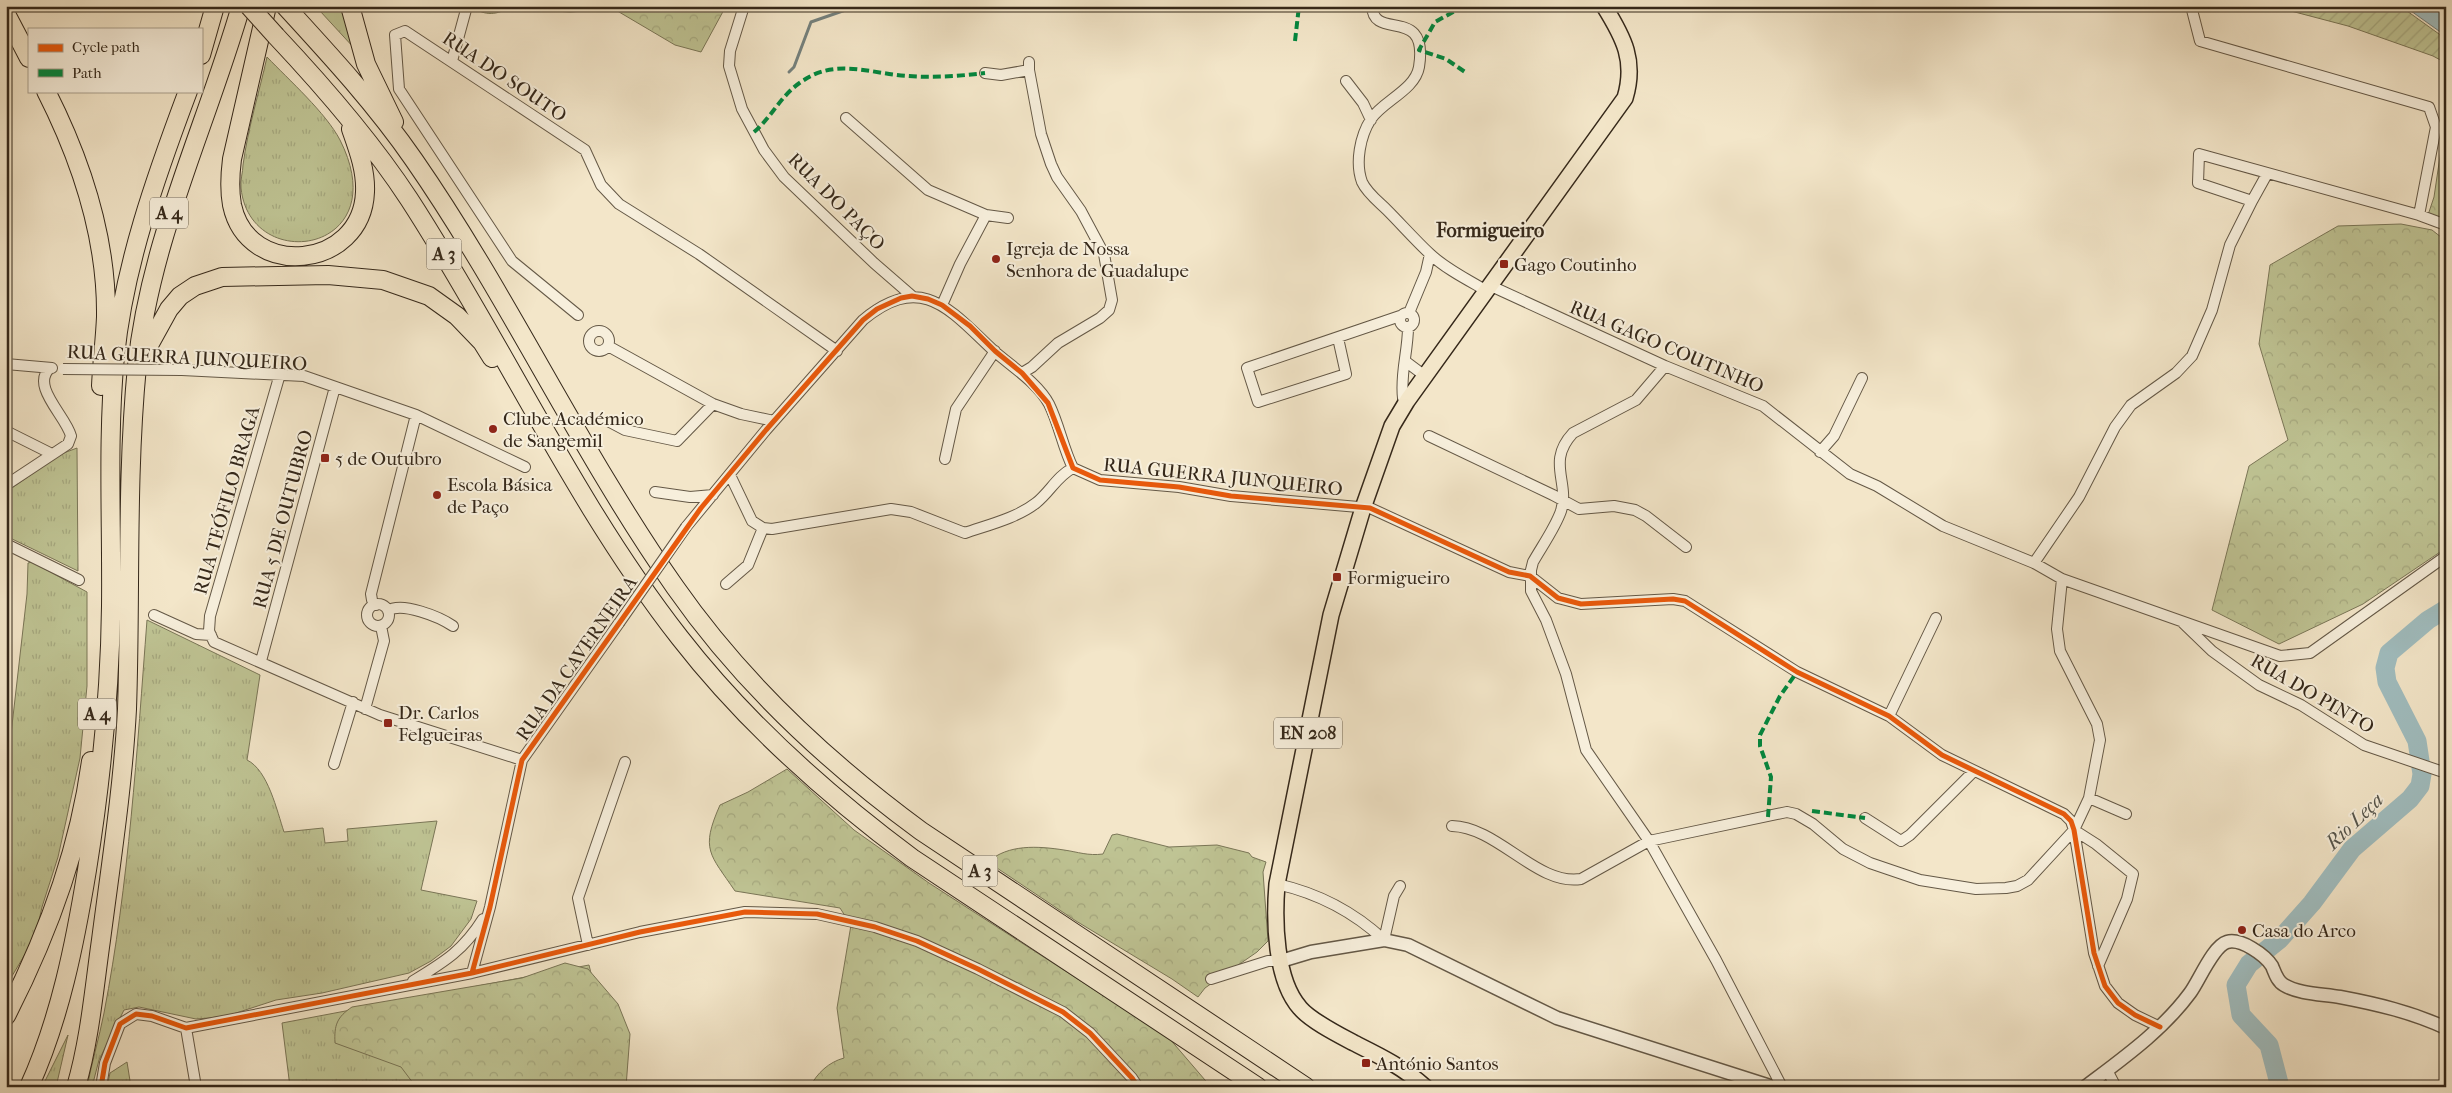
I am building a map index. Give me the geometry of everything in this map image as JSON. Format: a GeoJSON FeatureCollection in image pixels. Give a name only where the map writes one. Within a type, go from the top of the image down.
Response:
{"type":"FeatureCollection","features":[{"type":"Feature","properties":{"kind":"highway"},"geometry":{"type":"LineString","coordinates":[[202,52],[215,6]]}},
{"type":"Feature","properties":{"kind":"highway","name":"A 4"},"geometry":{"type":"LineString","coordinates":[[76,1087],[87,1034],[106,903],[127,712],[132,429],[142,326],[156,261],[183,172],[207,111],[242,6]]}},
{"type":"Feature","properties":{"kind":"highway","name":"A 3"},"geometry":{"type":"LineString","coordinates":[[249,6],[348,119],[408,197],[452,268],[555,448],[630,569],[664,617],[735,703],[795,764],[861,819],[912,858],[1258,1087]]}},
{"type":"Feature","properties":{"kind":"highway"},"geometry":{"type":"LineString","coordinates":[[268,6],[232,159],[229,182],[236,217],[241,227],[256,244],[277,254],[301,257],[330,249],[354,228],[363,207],[365,178],[348,119]]}},
{"type":"Feature","properties":{"kind":"highway","name":"A 3"},"geometry":{"type":"LineString","coordinates":[[285,6],[355,86],[413,158],[471,248],[526,339],[623,508],[692,611],[732,660],[769,700],[830,759],[870,793],[921,831],[1306,1087]]}},
{"type":"Feature","properties":{"kind":"highway"},"geometry":{"type":"LineString","coordinates":[[350,6],[366,64],[413,158]]}},
{"type":"Feature","properties":{"kind":"highway"},"geometry":{"type":"LineString","coordinates":[[6,14],[28,56]]}},
{"type":"Feature","properties":{"kind":"highway","name":"A 4"},"geometry":{"type":"LineString","coordinates":[[6,1016],[32,965],[56,904],[72,852],[88,783],[96,716],[100,654],[100,397],[106,316],[96,235],[81,172],[46,92]]}},
{"type":"Feature","properties":{"kind":"highway","name":"A 4"},"geometry":{"type":"LineString","coordinates":[[29,1087],[55,1016],[70,958],[99,793],[106,728],[110,661],[112,398],[123,305],[165,152],[188,92]]}},
{"type":"Feature","properties":{"kind":"highway"},"geometry":{"type":"LineString","coordinates":[[132,429],[141,420],[148,347],[164,317],[180,296],[195,286],[222,277],[349,276],[383,280],[413,289],[428,296],[457,316],[482,342],[515,396],[527,397]]}},
{"type":"Feature","properties":{"kind":"main road","name":"EN 208"},"geometry":{"type":"LineString","coordinates":[[1425,1087],[1406,1070],[1342,1037],[1302,1011],[1287,988],[1281,961],[1274,917],[1277,884],[1331,615],[1363,508],[1392,426],[1420,381],[1625,98],[1630,81],[1630,63],[1625,45],[1604,6]]}},
{"type":"Feature","properties":{"kind":"street"},"geometry":{"type":"LineString","coordinates":[[452,61],[467,6]]}},
{"type":"Feature","properties":{"kind":"street","name":"RUA DO PAÇO"},"geometry":{"type":"LineString","coordinates":[[744,6],[730,52],[729,66],[742,109],[764,150],[784,177],[868,258],[912,296]]}},
{"type":"Feature","properties":{"kind":"street","name":"RUA GAGO COUTINHO"},"geometry":{"type":"LineString","coordinates":[[1372,6],[1375,17],[1386,26],[1405,27],[1415,33],[1419,50],[1419,67],[1416,77],[1387,101],[1371,120],[1360,147],[1359,167],[1362,180],[1374,197],[1430,254],[1489,288],[1665,366],[1763,406],[1850,474],[1877,486],[1943,526],[2034,563],[2062,579],[2178,618],[2280,656],[2310,653],[2446,556]]}},
{"type":"Feature","properties":{"kind":"street"},"geometry":{"type":"LineString","coordinates":[[2192,6],[2200,41],[2428,107],[2434,116],[2436,127],[2419,215]]}},
{"type":"Feature","properties":{"kind":"street","name":"RUA DO SOUTO"},"geometry":{"type":"LineString","coordinates":[[578,315],[512,261],[399,90],[395,35],[404,30],[585,150],[601,185],[619,204],[700,254],[837,351]]}},
{"type":"Feature","properties":{"kind":"street"},"geometry":{"type":"LineString","coordinates":[[985,73],[1001,75],[1029,66],[1041,134],[1051,164],[1057,177],[1081,211],[1104,254],[1112,300],[1109,310],[1100,318],[1058,343],[1032,367],[1022,373]]}},
{"type":"Feature","properties":{"kind":"street"},"geometry":{"type":"LineString","coordinates":[[1346,81],[1358,95],[1371,120]]}},
{"type":"Feature","properties":{"kind":"street"},"geometry":{"type":"LineString","coordinates":[[846,118],[928,190],[986,216],[1008,218]]}},
{"type":"Feature","properties":{"kind":"street"},"geometry":{"type":"LineString","coordinates":[[2252,201],[2198,183],[2199,154],[2419,215],[2446,225]]}},
{"type":"Feature","properties":{"kind":"street"},"geometry":{"type":"LineString","coordinates":[[2034,563],[2079,497],[2114,427],[2131,405],[2176,373],[2192,356],[2212,310],[2230,245],[2267,174]]}},
{"type":"Feature","properties":{"kind":"street"},"geometry":{"type":"LineString","coordinates":[[942,305],[960,264],[986,216]]}},
{"type":"Feature","properties":{"kind":"street"},"geometry":{"type":"LineString","coordinates":[[1407,401],[1403,398],[1401,379],[1408,346],[1408,327],[1402,325],[1426,272],[1430,254]]}},
{"type":"Feature","properties":{"kind":"street"},"geometry":{"type":"LineString","coordinates":[[655,492],[690,497],[713,494],[863,320],[889,302],[912,296],[928,299],[942,305],[970,326],[995,351],[1022,373],[1048,403],[1065,452],[1073,468],[1064,473],[1038,502],[1024,511],[964,534],[911,512],[891,509],[772,529],[762,528],[752,521],[730,475]]}},
{"type":"Feature","properties":{"kind":"street"},"geometry":{"type":"LineString","coordinates":[[1338,338],[1346,374],[1258,402],[1247,368],[1405,315]]}},
{"type":"Feature","properties":{"kind":"street"},"geometry":{"type":"LineString","coordinates":[[608,346],[713,404],[741,414],[774,421]]}},
{"type":"Feature","properties":{"kind":"street"},"geometry":{"type":"LineString","coordinates":[[945,459],[956,409],[995,351]]}},
{"type":"Feature","properties":{"kind":"street"},"geometry":{"type":"LineString","coordinates":[[1405,361],[1420,381]]}},
{"type":"Feature","properties":{"kind":"street"},"geometry":{"type":"LineString","coordinates":[[6,364],[50,368]]}},
{"type":"Feature","properties":{"kind":"street"},"geometry":{"type":"LineString","coordinates":[[1665,366],[1636,400],[1573,434],[1567,440],[1559,463],[1562,500],[1558,517],[1534,562],[1530,576],[1531,591],[1546,620],[1574,698],[1586,750],[1649,841],[1720,968],[1782,1087]]}},
{"type":"Feature","properties":{"kind":"street","name":"RUA GUERRA JUNQUEIRO"},"geometry":{"type":"LineString","coordinates":[[6,485],[68,444],[71,436],[70,430],[43,386],[45,372],[50,368],[182,370],[304,376],[416,415],[525,467]]}},
{"type":"Feature","properties":{"kind":"street","name":"RUA TEÓFILO BRAGA"},"geometry":{"type":"LineString","coordinates":[[211,635],[208,625],[210,616],[280,374]]}},
{"type":"Feature","properties":{"kind":"street"},"geometry":{"type":"LineString","coordinates":[[1820,452],[1834,436],[1862,378]]}},
{"type":"Feature","properties":{"kind":"street","name":"RUA 5 DE OUTUBRO"},"geometry":{"type":"LineString","coordinates":[[261,661],[335,387]]}},
{"type":"Feature","properties":{"kind":"street"},"geometry":{"type":"LineString","coordinates":[[608,421],[631,432],[677,441],[713,404]]}},
{"type":"Feature","properties":{"kind":"street"},"geometry":{"type":"LineString","coordinates":[[388,611],[372,600],[371,594],[416,415]]}},
{"type":"Feature","properties":{"kind":"street"},"geometry":{"type":"LineString","coordinates":[[6,431],[52,454]]}},
{"type":"Feature","properties":{"kind":"street"},"geometry":{"type":"LineString","coordinates":[[1429,436],[1579,509],[1614,506],[1635,510],[1686,546]]}},
{"type":"Feature","properties":{"kind":"street","name":"RUA GUERRA JUNQUEIRO"},"geometry":{"type":"LineString","coordinates":[[1073,468],[1100,480],[1370,508],[1509,572],[1530,576]]}},
{"type":"Feature","properties":{"kind":"street","name":"RUA DA CAVERNEIRA"},"geometry":{"type":"LineString","coordinates":[[472,972],[490,907],[522,760],[686,527],[713,494]]}},
{"type":"Feature","properties":{"kind":"street"},"geometry":{"type":"LineString","coordinates":[[726,584],[748,565],[762,528]]}},
{"type":"Feature","properties":{"kind":"street"},"geometry":{"type":"LineString","coordinates":[[6,544],[79,580]]}},
{"type":"Feature","properties":{"kind":"street"},"geometry":{"type":"LineString","coordinates":[[1530,576],[1558,598],[1581,604],[1673,599],[1685,601],[1804,675],[1856,698],[1889,716],[1942,755],[2064,814],[2071,821],[2074,830],[2094,953],[2105,986],[2118,1003],[2135,1015],[2160,1027]]}},
{"type":"Feature","properties":{"kind":"street"},"geometry":{"type":"LineString","coordinates":[[1452,826],[1461,826],[1500,844],[1558,878],[1570,880],[1581,879],[1649,841],[1787,812],[1796,814],[1813,824],[1843,848],[1870,863],[1920,880],[1976,888],[2006,888],[2022,883],[2074,830],[2089,798],[2100,740],[2097,724],[2060,651],[2057,629],[2062,579]]}},
{"type":"Feature","properties":{"kind":"street"},"geometry":{"type":"LineString","coordinates":[[376,604],[368,611],[367,618],[371,624],[381,626],[387,622],[388,611]]}},
{"type":"Feature","properties":{"kind":"street"},"geometry":{"type":"LineString","coordinates":[[388,611],[398,606],[441,618],[454,626]]}},
{"type":"Feature","properties":{"kind":"street"},"geometry":{"type":"LineString","coordinates":[[154,615],[196,634],[211,635],[214,642],[261,661],[366,709],[522,760]]}},
{"type":"Feature","properties":{"kind":"street"},"geometry":{"type":"LineString","coordinates":[[1889,716],[1936,618]]}},
{"type":"Feature","properties":{"kind":"street","name":"RUA DO PINTO"},"geometry":{"type":"LineString","coordinates":[[2178,618],[2212,651],[2259,685],[2301,706],[2364,745],[2446,773]]}},
{"type":"Feature","properties":{"kind":"street"},"geometry":{"type":"LineString","coordinates":[[366,709],[384,641],[381,626]]}},
{"type":"Feature","properties":{"kind":"street"},"geometry":{"type":"LineString","coordinates":[[334,764],[353,702]]}},
{"type":"Feature","properties":{"kind":"street"},"geometry":{"type":"LineString","coordinates":[[588,945],[578,898],[625,762]]}},
{"type":"Feature","properties":{"kind":"street"},"geometry":{"type":"LineString","coordinates":[[1865,818],[1901,841],[1974,771]]}},
{"type":"Feature","properties":{"kind":"street"},"geometry":{"type":"LineString","coordinates":[[2089,798],[2126,814]]}},
{"type":"Feature","properties":{"kind":"street"},"geometry":{"type":"LineString","coordinates":[[2074,830],[2096,844],[2133,874],[2127,900],[2098,966]]}},
{"type":"Feature","properties":{"kind":"street"},"geometry":{"type":"LineString","coordinates":[[1277,884],[1303,890],[1335,906],[1368,925],[1384,940]]}},
{"type":"Feature","properties":{"kind":"street"},"geometry":{"type":"LineString","coordinates":[[1384,940],[1394,896],[1400,886]]}},
{"type":"Feature","properties":{"kind":"street","name":"RUA DA CAVERNEIRA"},"geometry":{"type":"LineString","coordinates":[[406,986],[448,960],[473,934],[490,907]]}},
{"type":"Feature","properties":{"kind":"street"},"geometry":{"type":"LineString","coordinates":[[101,1087],[105,1063],[120,1024],[136,1014],[152,1016],[186,1028],[406,986],[745,912],[817,914],[875,927],[917,941],[1063,1012],[1090,1033],[1138,1087]]}},
{"type":"Feature","properties":{"kind":"street"},"geometry":{"type":"LineString","coordinates":[[1211,979],[1268,962],[1281,961],[1312,952],[1384,940],[1408,945],[1557,1018],[1773,1087]]}},
{"type":"Feature","properties":{"kind":"street"},"geometry":{"type":"LineString","coordinates":[[2085,1087],[2175,1014],[2194,987],[2209,960],[2225,942],[2234,940],[2243,943],[2266,960],[2284,985],[2299,990],[2389,1007],[2417,1015],[2446,1028]]}},
{"type":"Feature","properties":{"kind":"street"},"geometry":{"type":"LineString","coordinates":[[186,1028],[196,1087]]}},
{"type":"Feature","properties":{"kind":"street"},"geometry":{"type":"LineString","coordinates":[[2107,1070],[2116,1087]]}},
{"type":"Feature","properties":{"kind":"green space"},"geometry":{"type":"Polygon","coordinates":[[[315,6],[344,6],[355,49],[320,11],[315,6]]]}},
{"type":"Feature","properties":{"kind":"green space"},"geometry":{"type":"Polygon","coordinates":[[[473,6],[726,6],[701,52],[675,45],[614,9],[570,12],[507,8],[494,13],[484,13],[473,6]]]}},
{"type":"Feature","properties":{"kind":"green space"},"geometry":{"type":"Polygon","coordinates":[[[2272,6],[2400,6],[2446,39],[2446,63],[2433,56],[2348,26],[2272,6]]]}},
{"type":"Feature","properties":{"kind":"green space"},"geometry":{"type":"Polygon","coordinates":[[[267,57],[306,97],[334,130],[340,140],[352,178],[350,208],[336,228],[315,239],[291,241],[268,234],[250,216],[241,188],[248,138],[267,57]]]}},
{"type":"Feature","properties":{"kind":"green space"},"geometry":{"type":"Polygon","coordinates":[[[2446,116],[2446,222],[2428,215],[2434,197],[2446,116]]]}},
{"type":"Feature","properties":{"kind":"green space"},"geometry":{"type":"Polygon","coordinates":[[[2401,224],[2432,230],[2446,241],[2446,548],[2363,604],[2279,644],[2212,610],[2249,466],[2288,440],[2259,344],[2270,265],[2338,226],[2401,224]]]}},
{"type":"Feature","properties":{"kind":"green space"},"geometry":{"type":"Polygon","coordinates":[[[77,448],[78,571],[6,536],[6,492],[61,454],[77,448]]]}},
{"type":"Feature","properties":{"kind":"green space"},"geometry":{"type":"Polygon","coordinates":[[[32,562],[87,592],[87,686],[80,758],[58,857],[38,925],[27,951],[6,986],[6,778],[27,594],[28,563],[32,562]]]}},
{"type":"Feature","properties":{"kind":"green space"},"geometry":{"type":"Polygon","coordinates":[[[147,620],[260,675],[247,760],[261,773],[266,782],[284,832],[323,828],[325,843],[348,841],[347,829],[437,821],[421,890],[477,901],[471,919],[451,946],[431,961],[409,973],[322,993],[276,1000],[230,1015],[209,1018],[196,1019],[139,1007],[124,1010],[99,1060],[92,1087],[87,1087],[104,1013],[120,915],[131,817],[147,620]]]}},
{"type":"Feature","properties":{"kind":"green space"},"geometry":{"type":"Polygon","coordinates":[[[787,769],[854,830],[929,883],[1169,1038],[1211,1087],[810,1087],[824,1069],[833,1062],[844,1058],[837,1008],[851,925],[840,908],[735,891],[714,859],[709,842],[710,832],[720,805],[748,792],[787,769]]]}},
{"type":"Feature","properties":{"kind":"green space"},"geometry":{"type":"Polygon","coordinates":[[[1117,834],[1169,847],[1217,845],[1249,853],[1252,857],[1266,862],[1263,872],[1268,941],[1257,952],[1205,988],[1198,997],[1172,979],[1076,921],[988,862],[996,856],[1014,849],[1034,847],[1088,854],[1103,854],[1112,835],[1117,834]]]}},
{"type":"Feature","properties":{"kind":"green space"},"geometry":{"type":"Polygon","coordinates":[[[565,963],[588,969],[618,1004],[630,1034],[626,1087],[416,1087],[401,1067],[335,1043],[336,1026],[343,1014],[352,1007],[522,978],[565,963]]]}},
{"type":"Feature","properties":{"kind":"green space"},"geometry":{"type":"Polygon","coordinates":[[[589,965],[619,1087],[290,1087],[282,1023],[589,965]]]}},
{"type":"Feature","properties":{"kind":"green space"},"geometry":{"type":"Polygon","coordinates":[[[68,1035],[56,1087],[42,1087],[68,1035]]]}},
{"type":"Feature","properties":{"kind":"green space"},"geometry":{"type":"Polygon","coordinates":[[[127,1062],[131,1087],[107,1087],[110,1073],[127,1062]]]}},
{"type":"Feature","properties":{"kind":"water"},"geometry":{"type":"Polygon","coordinates":[[[2404,6],[2439,6],[2446,12],[2446,36],[2404,6]]]}},
{"type":"Feature","properties":{"kind":"waterway"},"geometry":{"type":"LineString","coordinates":[[789,72],[794,67],[811,22],[857,6]]}},
{"type":"Feature","properties":{"kind":"waterway","name":"Rio Leça"},"geometry":{"type":"LineString","coordinates":[[2280,1087],[2269,1045],[2241,1015],[2236,985],[2249,964],[2280,939],[2312,903],[2352,849],[2410,799],[2420,786],[2422,774],[2417,741],[2387,682],[2385,668],[2389,653],[2428,620],[2446,609]]}},
{"type":"Feature","properties":{"kind":"marked path"},"geometry":{"type":"LineString","coordinates":[[1295,41],[1299,6]]}},
{"type":"Feature","properties":{"kind":"marked path"},"geometry":{"type":"LineString","coordinates":[[1464,6],[1435,22],[1419,50],[1446,59],[1465,72]]}},
{"type":"Feature","properties":{"kind":"marked path"},"geometry":{"type":"LineString","coordinates":[[754,132],[789,92],[816,73],[842,69],[927,77],[985,73]]}},
{"type":"Feature","properties":{"kind":"marked path"},"geometry":{"type":"LineString","coordinates":[[1768,817],[1771,777],[1760,746],[1760,735],[1780,696],[1797,672]]}},
{"type":"Feature","properties":{"kind":"marked path"},"geometry":{"type":"LineString","coordinates":[[1812,811],[1865,818]]}},
{"type":"Feature","properties":{"kind":"cycle path"},"geometry":{"type":"LineString","coordinates":[[472,973],[490,907],[522,760],[701,508],[766,430],[863,320],[877,309],[901,298],[912,296],[928,299],[942,305],[970,326],[995,351],[1022,373],[1048,403],[1073,468],[1100,480],[1179,487],[1231,496],[1370,508],[1509,572],[1530,576],[1558,598],[1581,604],[1673,599],[1685,601],[1797,672],[1889,716],[1942,755],[2064,814],[2071,821],[2074,830],[2094,953],[2105,986],[2118,1003],[2135,1015],[2160,1027]]}},
{"type":"Feature","properties":{"kind":"cycle path"},"geometry":{"type":"LineString","coordinates":[[101,1087],[105,1063],[120,1024],[136,1014],[152,1016],[186,1028],[472,973],[640,932],[745,912],[817,914],[875,927],[917,941],[1063,1012],[1090,1033],[1138,1087]]}},
{"type":"Feature","properties":{"kind":"place","name":"Igreja de Nossa Senhora de Guadalupe"},"geometry":{"type":"Point","coordinates":[996,259]}},
{"type":"Feature","properties":{"kind":"place","name":"Gago Coutinho"},"geometry":{"type":"Point","coordinates":[1504,264]}},
{"type":"Feature","properties":{"kind":"place","name":"Clube Académico de Sangemil"},"geometry":{"type":"Point","coordinates":[493,429]}},
{"type":"Feature","properties":{"kind":"place","name":"5 de Outubro"},"geometry":{"type":"Point","coordinates":[325,458]}},
{"type":"Feature","properties":{"kind":"place","name":"Escola Básica de Paço"},"geometry":{"type":"Point","coordinates":[437,495]}},
{"type":"Feature","properties":{"kind":"place","name":"Formigueiro"},"geometry":{"type":"Point","coordinates":[1337,577]}},
{"type":"Feature","properties":{"kind":"place","name":"Dr. Carlos Felgueiras"},"geometry":{"type":"Point","coordinates":[388,723]}},
{"type":"Feature","properties":{"kind":"place","name":"Casa do Arco"},"geometry":{"type":"Point","coordinates":[2242,930]}},
{"type":"Feature","properties":{"kind":"place","name":"António Santos"},"geometry":{"type":"Point","coordinates":[1366,1063]}},
{"type":"Feature","properties":{"kind":"district","name":"Formigueiro"},"geometry":{"type":"Point","coordinates":[1490,230]}}]}
